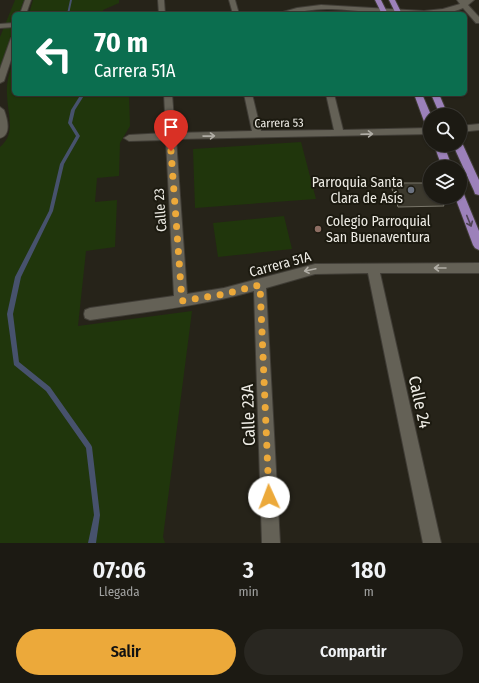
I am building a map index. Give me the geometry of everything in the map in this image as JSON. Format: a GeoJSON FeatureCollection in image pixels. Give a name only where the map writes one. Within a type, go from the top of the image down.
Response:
{"type":"FeatureCollection","features":[{"type":"Feature","properties":{"kind":"main road"},"geometry":{"type":"LineString","coordinates":[[378,0],[384,12]]}},
{"type":"Feature","properties":{"kind":"main road"},"geometry":{"type":"LineString","coordinates":[[392,0],[398,12]]}},
{"type":"Feature","properties":{"kind":"main road"},"geometry":{"type":"LineString","coordinates":[[419,96],[424,108]]}},
{"type":"Feature","properties":{"kind":"main road"},"geometry":{"type":"LineString","coordinates":[[436,96],[441,108]]}},
{"type":"Feature","properties":{"kind":"main road"},"geometry":{"type":"LineString","coordinates":[[461,152],[479,192]]}},
{"type":"Feature","properties":{"kind":"main road"},"geometry":{"type":"LineString","coordinates":[[463,204],[479,245]]}},
{"type":"Feature","properties":{"kind":"street"},"geometry":{"type":"LineString","coordinates":[[24,12],[28,0]]}},
{"type":"Feature","properties":{"kind":"street"},"geometry":{"type":"LineString","coordinates":[[161,0],[162,12]]}},
{"type":"Feature","properties":{"kind":"street"},"geometry":{"type":"LineString","coordinates":[[232,0],[235,12]]}},
{"type":"Feature","properties":{"kind":"street"},"geometry":{"type":"LineString","coordinates":[[308,0],[313,10]]}},
{"type":"Feature","properties":{"kind":"street"},"geometry":{"type":"LineString","coordinates":[[443,12],[458,9],[466,2],[479,21]]}},
{"type":"Feature","properties":{"kind":"street"},"geometry":{"type":"LineString","coordinates":[[296,12],[313,10],[384,12]]}},
{"type":"Feature","properties":{"kind":"street"},"geometry":{"type":"LineString","coordinates":[[0,26],[12,26]]}},
{"type":"Feature","properties":{"kind":"street"},"geometry":{"type":"LineString","coordinates":[[0,81],[12,46]]}},
{"type":"Feature","properties":{"kind":"street","name":"Calle 23"},"geometry":{"type":"LineString","coordinates":[[168,96],[182,301]]}},
{"type":"Feature","properties":{"kind":"street"},"geometry":{"type":"LineString","coordinates":[[248,96],[257,135]]}},
{"type":"Feature","properties":{"kind":"street"},"geometry":{"type":"LineString","coordinates":[[330,96],[339,134]]}},
{"type":"Feature","properties":{"kind":"street"},"geometry":{"type":"LineString","coordinates":[[0,110],[4,123],[0,135]]}},
{"type":"Feature","properties":{"kind":"street"},"geometry":{"type":"LineString","coordinates":[[467,128],[479,126]]}},
{"type":"Feature","properties":{"kind":"street","name":"Carrera 53"},"geometry":{"type":"LineString","coordinates":[[129,138],[423,131]]}},
{"type":"Feature","properties":{"kind":"street","name":"Calle 24"},"geometry":{"type":"LineString","coordinates":[[373,268],[432,543]]}},
{"type":"Feature","properties":{"kind":"street","name":"Carrera 51A"},"geometry":{"type":"LineString","coordinates":[[90,314],[224,294],[314,269],[479,268]]}},
{"type":"Feature","properties":{"kind":"street","name":"Calle 23A"},"geometry":{"type":"LineString","coordinates":[[260,285],[271,543]]}},
{"type":"Feature","properties":{"kind":"green space"},"geometry":{"type":"Polygon","coordinates":[[[15,0],[24,0],[20,12],[12,12],[12,34],[0,68],[0,37],[15,0]]]}},
{"type":"Feature","properties":{"kind":"green space"},"geometry":{"type":"Polygon","coordinates":[[[33,0],[119,0],[119,3],[103,10],[103,12],[30,12],[33,0]]]}},
{"type":"Feature","properties":{"kind":"green space"},"geometry":{"type":"Polygon","coordinates":[[[12,66],[12,96],[129,96],[130,126],[120,143],[119,176],[97,178],[95,202],[117,200],[115,247],[86,251],[78,326],[192,311],[163,537],[165,543],[0,543],[0,147],[5,141],[10,129],[7,85],[12,66]]]}},
{"type":"Feature","properties":{"kind":"green space"},"geometry":{"type":"Polygon","coordinates":[[[301,142],[316,199],[195,208],[193,149],[301,142]]]}},
{"type":"Feature","properties":{"kind":"green space"},"geometry":{"type":"Polygon","coordinates":[[[284,216],[292,249],[218,257],[213,223],[284,216]]]}},
{"type":"Feature","properties":{"kind":"building","name":"Parroquia Santa Clara de Asís"},"geometry":{"type":"Polygon","coordinates":[[[390,183],[423,183],[423,204],[443,204],[444,206],[398,207],[390,183]]]}},
{"type":"Feature","properties":{"kind":"waterway"},"geometry":{"type":"LineString","coordinates":[[68,12],[71,0]]}},
{"type":"Feature","properties":{"kind":"waterway"},"geometry":{"type":"LineString","coordinates":[[82,96],[73,110],[70,123],[78,136],[62,164],[51,211],[18,277],[10,314],[16,363],[48,389],[89,447],[97,515],[92,543]]}},
{"type":"Feature","properties":{"kind":"place","name":"Parroquia Santa Clara de Asís"},"geometry":{"type":"Point","coordinates":[411,190]}},
{"type":"Feature","properties":{"kind":"place","name":"Colegio Parroquial San Buenaventura"},"geometry":{"type":"Point","coordinates":[318,229]}},
{"type":"Feature","properties":{"kind":"route"},"geometry":{"type":"LineString","coordinates":[[171,151],[182,301],[224,294],[260,285],[269,497]]}}]}
